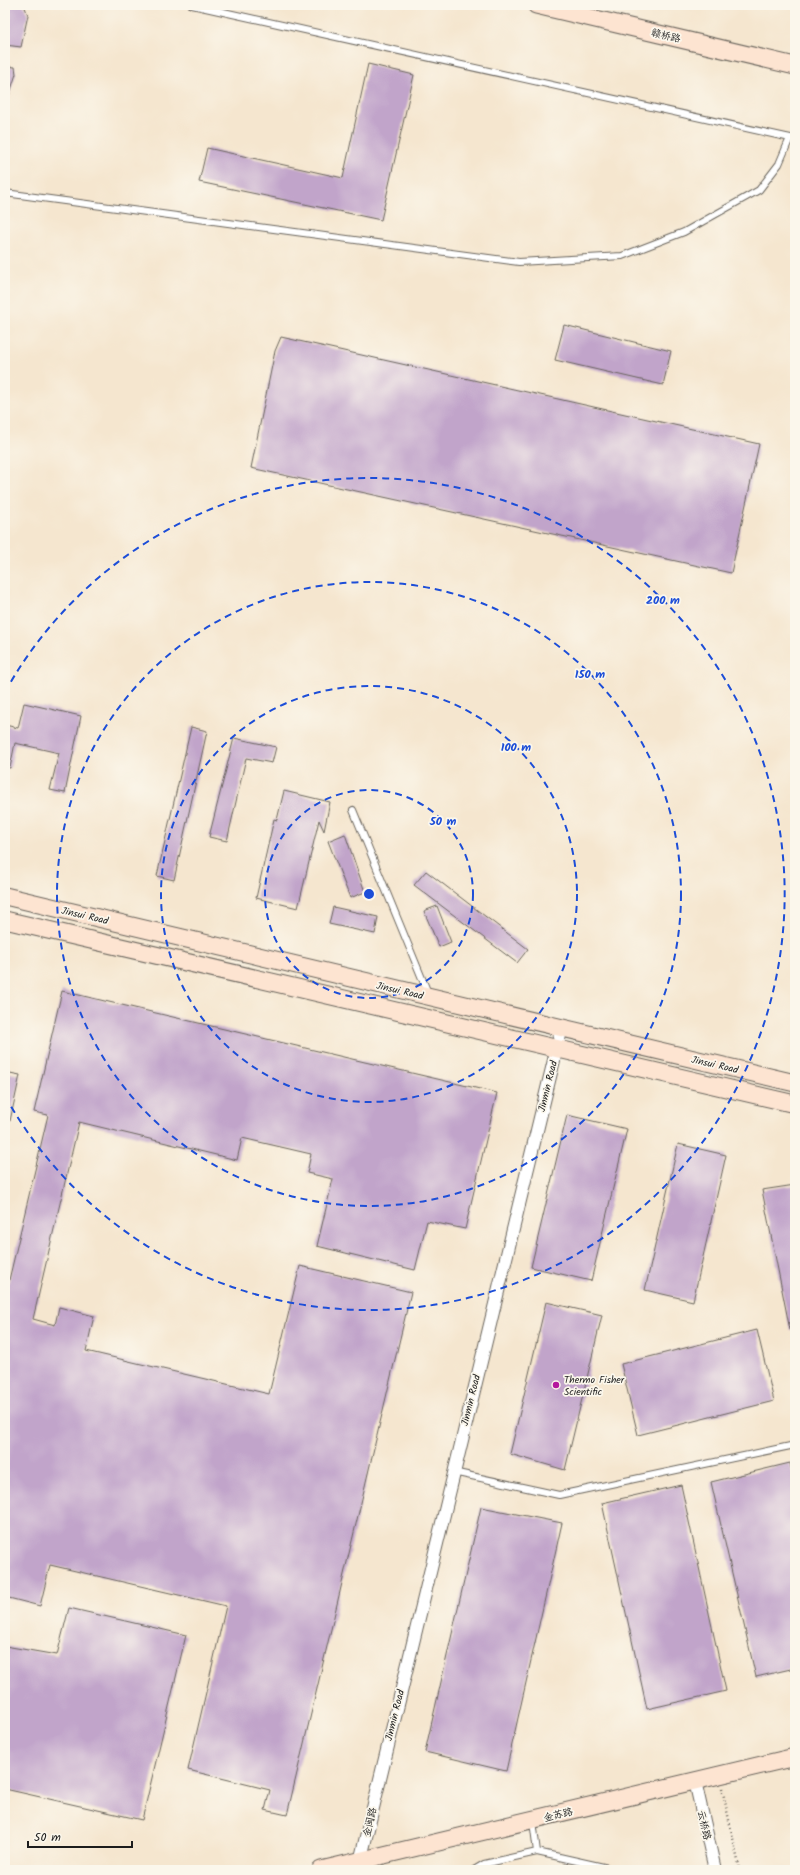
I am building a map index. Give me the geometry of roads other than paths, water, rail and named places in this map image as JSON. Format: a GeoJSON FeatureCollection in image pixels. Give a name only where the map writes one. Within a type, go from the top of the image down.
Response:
{"type":"FeatureCollection","features":[{"type":"Feature","properties":{"kind":"street","name":"赣桥路"},"geometry":{"type":"LineString","coordinates":[[536,5],[795,66]]}},
{"type":"Feature","properties":{"kind":"street","name":"Jinsui Road"},"geometry":{"type":"LineString","coordinates":[[5,896],[795,1083]]}},
{"type":"Feature","properties":{"kind":"street","name":"Jinsui Road"},"geometry":{"type":"LineString","coordinates":[[5,920],[795,1104]]}},
{"type":"Feature","properties":{"kind":"street","name":"Jinmin Road"},"geometry":{"type":"LineString","coordinates":[[453,1472],[562,1027]]}},
{"type":"Feature","properties":{"kind":"street","name":"金闽路"},"geometry":{"type":"LineString","coordinates":[[359,1865],[453,1472]]}},
{"type":"Feature","properties":{"kind":"street","name":"金苏路"},"geometry":{"type":"LineString","coordinates":[[321,1870],[359,1865],[533,1820],[795,1757]]}},
{"type":"Feature","properties":{"kind":"street","name":"云桥路"},"geometry":{"type":"LineString","coordinates":[[695,1781],[715,1870]]}},
{"type":"Feature","properties":{"kind":"lane"},"geometry":{"type":"LineString","coordinates":[[5,193],[519,262],[622,256],[684,232],[759,190],[779,164],[793,138],[192,5]]}},
{"type":"Feature","properties":{"kind":"lane"},"geometry":{"type":"LineString","coordinates":[[353,810],[430,997]]}},
{"type":"Feature","properties":{"kind":"lane"},"geometry":{"type":"LineString","coordinates":[[453,1472],[559,1495],[795,1445]]}},
{"type":"Feature","properties":{"kind":"lane"},"geometry":{"type":"LineString","coordinates":[[533,1820],[537,1852]]}},
{"type":"Feature","properties":{"kind":"lane"},"geometry":{"type":"LineString","coordinates":[[474,1870],[484,1864],[537,1852],[617,1870]]}},
{"type":"Feature","properties":{"kind":"place","name":"Thermo Fisher Scientific"},"geometry":{"type":"Point","coordinates":[556,1385]}}]}
